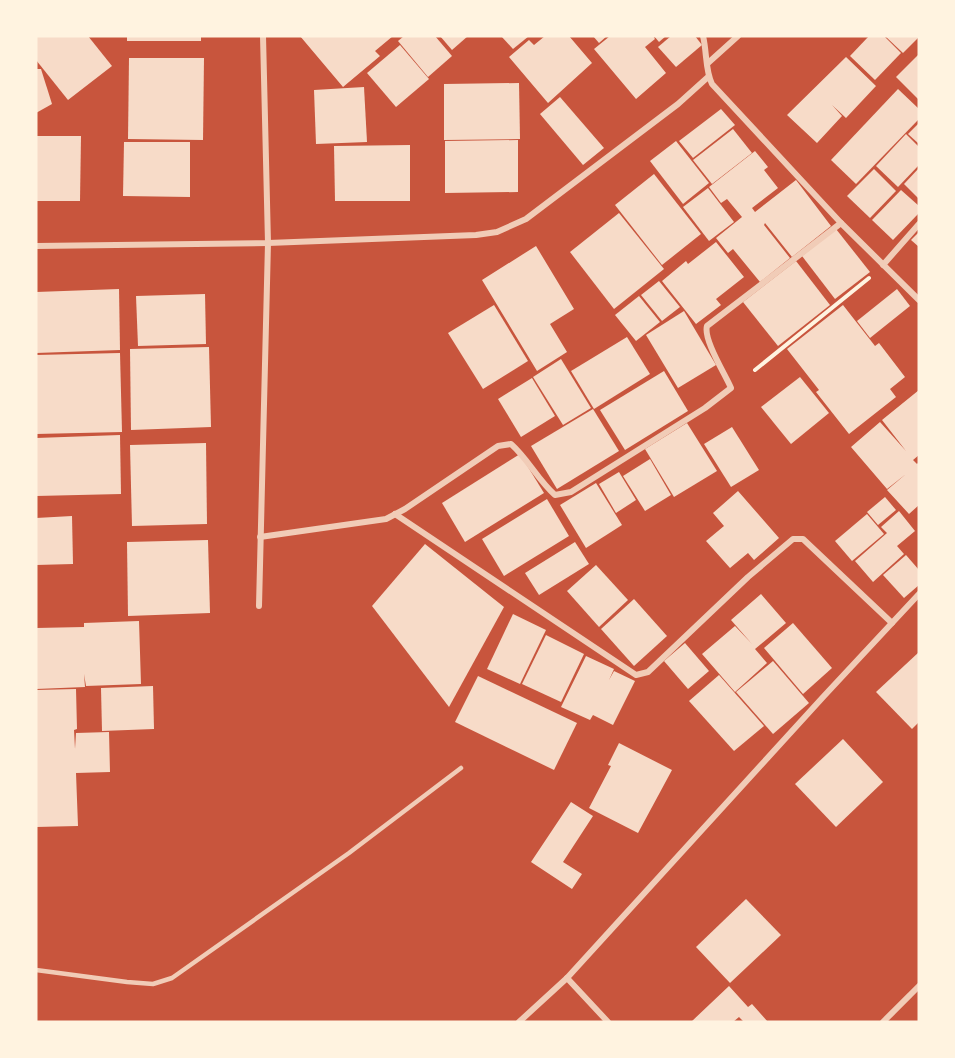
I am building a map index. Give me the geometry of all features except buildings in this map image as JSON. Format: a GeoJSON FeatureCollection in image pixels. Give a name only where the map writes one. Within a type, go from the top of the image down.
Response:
{"type":"FeatureCollection","features":[{"type":"Feature","properties":{"kind":"street"},"geometry":{"type":"LineString","coordinates":[[259,606],[268,243],[264,36]]}},
{"type":"Feature","properties":{"kind":"street"},"geometry":{"type":"LineString","coordinates":[[703,36],[708,77],[712,84],[841,223],[919,300]]}},
{"type":"Feature","properties":{"kind":"street"},"geometry":{"type":"LineString","coordinates":[[708,63],[738,36]]}},
{"type":"Feature","properties":{"kind":"street"},"geometry":{"type":"LineString","coordinates":[[36,246],[268,243],[476,235],[497,232],[526,219],[678,104],[708,77]]}},
{"type":"Feature","properties":{"kind":"street"},"geometry":{"type":"LineString","coordinates":[[260,537],[386,519],[498,446],[511,444],[522,453],[543,484],[555,495],[571,492],[705,408],[731,388],[709,341],[707,327],[841,223]]}},
{"type":"Feature","properties":{"kind":"street"},"geometry":{"type":"LineString","coordinates":[[883,265],[919,224]]}},
{"type":"Feature","properties":{"kind":"street"},"geometry":{"type":"LineString","coordinates":[[394,514],[636,675],[648,672],[748,577],[793,539],[803,540],[892,623]]}},
{"type":"Feature","properties":{"kind":"street"},"geometry":{"type":"LineString","coordinates":[[519,1022],[567,978],[919,594]]}},
{"type":"Feature","properties":{"kind":"street"},"geometry":{"type":"LineString","coordinates":[[567,978],[608,1022]]}},
{"type":"Feature","properties":{"kind":"street"},"geometry":{"type":"LineString","coordinates":[[883,1022],[919,986]]}},
{"type":"Feature","properties":{"kind":"lane"},"geometry":{"type":"LineString","coordinates":[[36,970],[153,984],[172,978],[349,853],[461,768]]}},
{"type":"Feature","properties":{"kind":"path"},"geometry":{"type":"LineString","coordinates":[[755,370],[840,303],[883,265]]}}]}
